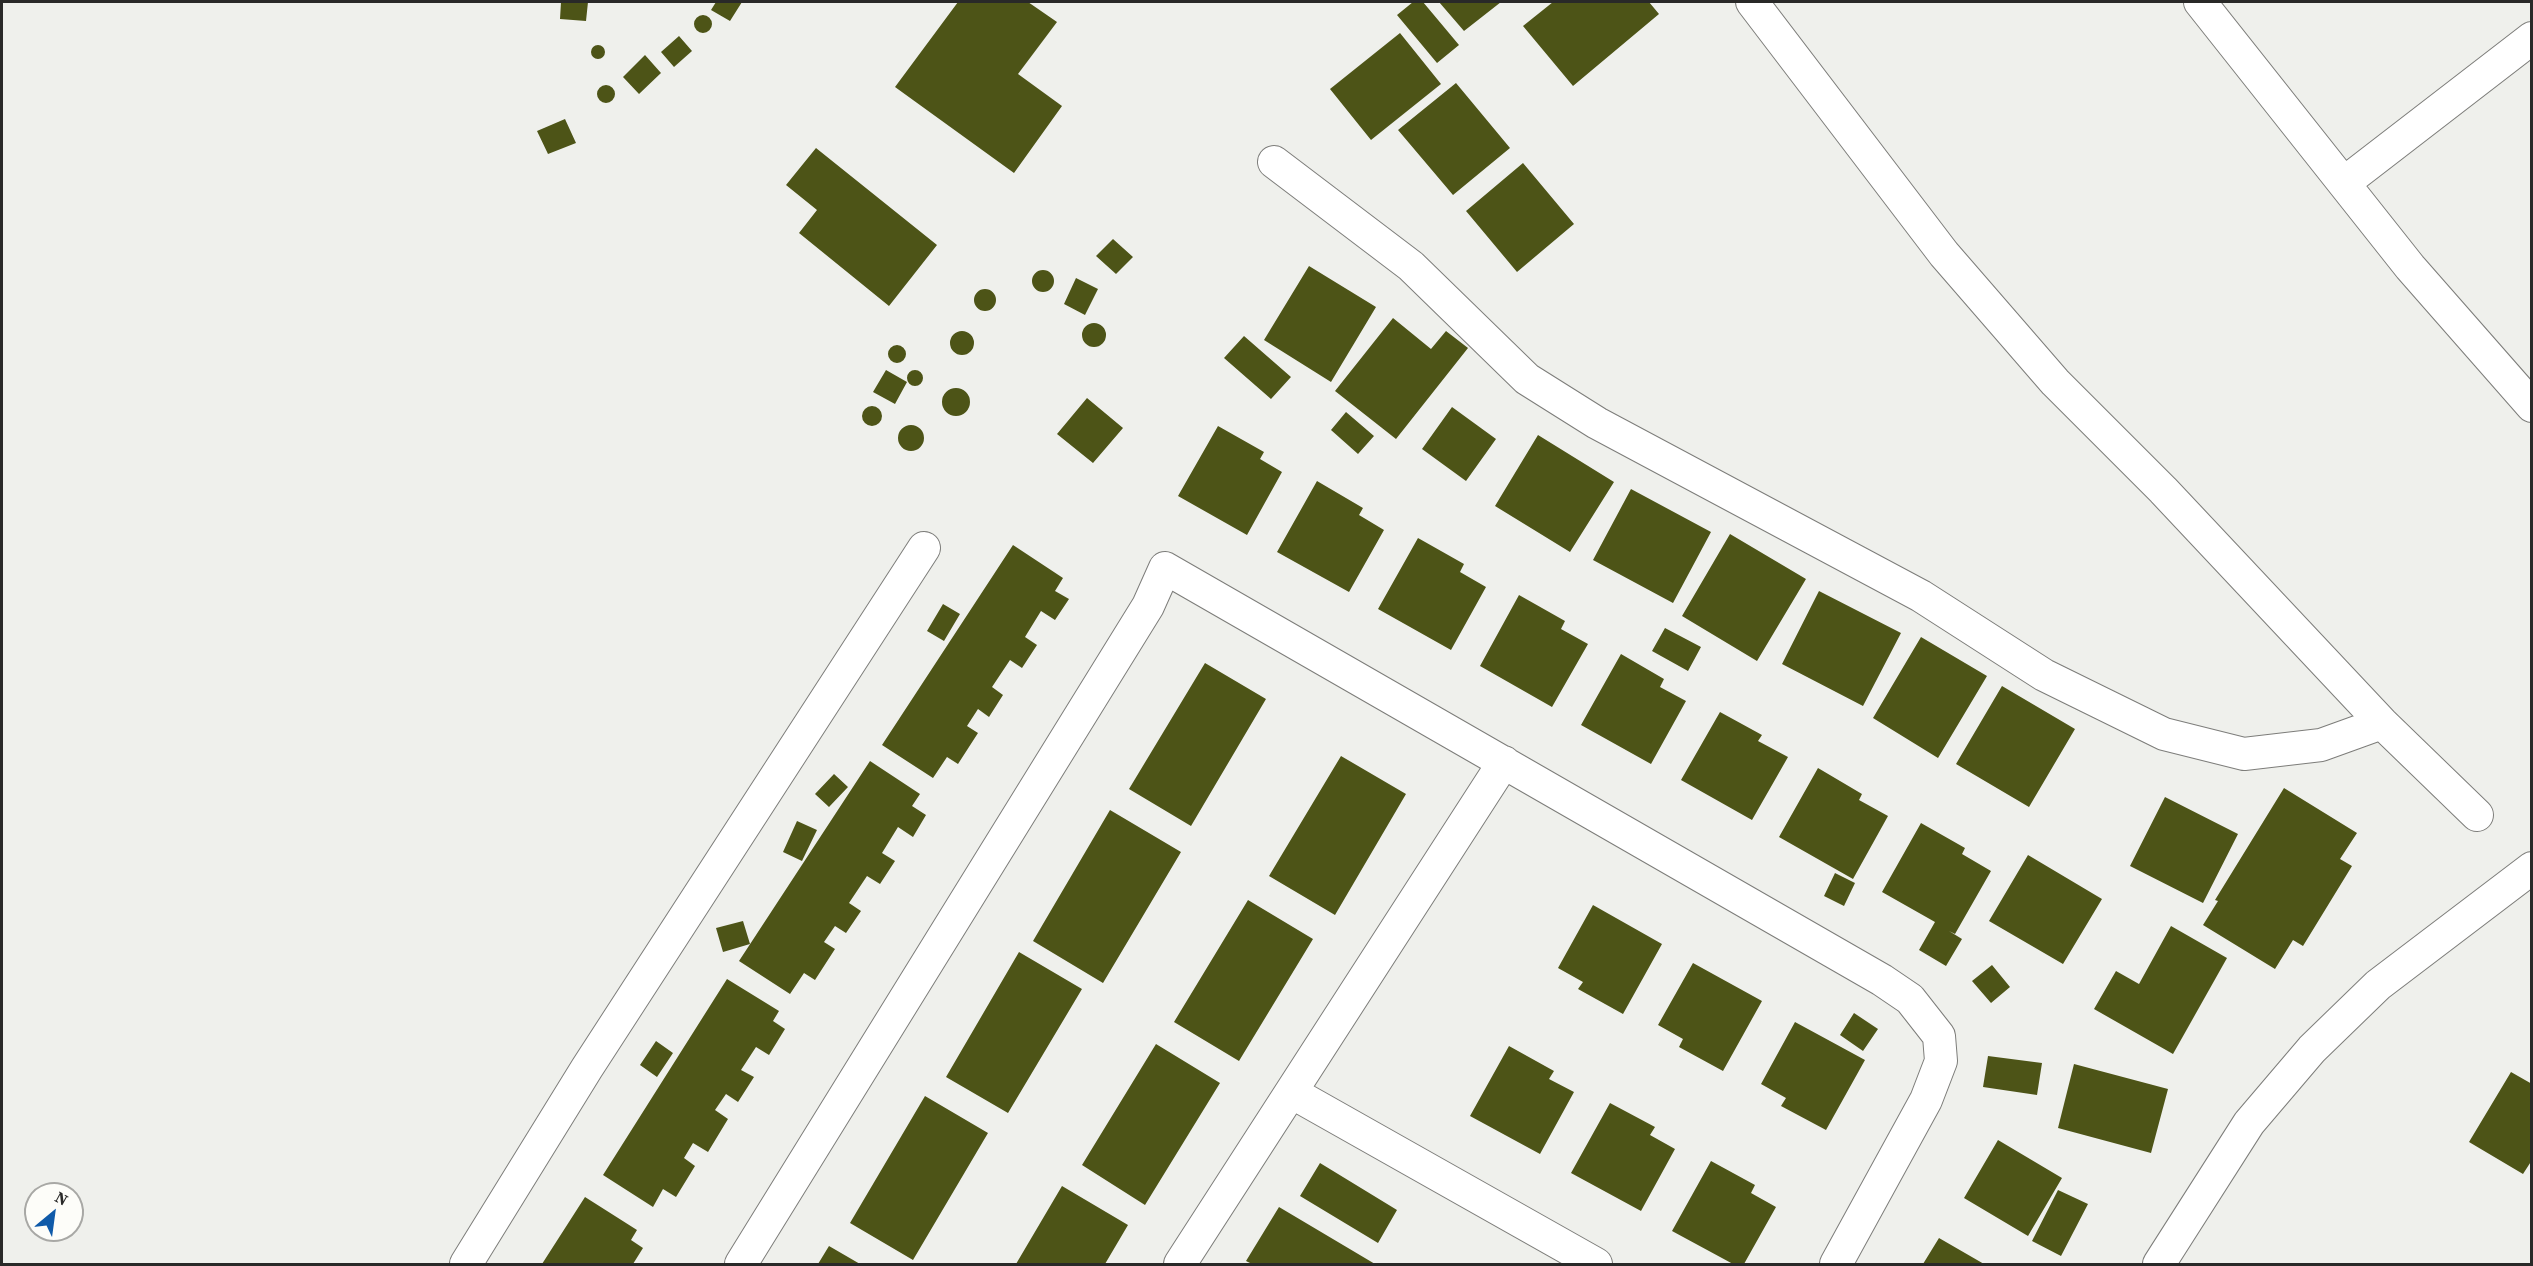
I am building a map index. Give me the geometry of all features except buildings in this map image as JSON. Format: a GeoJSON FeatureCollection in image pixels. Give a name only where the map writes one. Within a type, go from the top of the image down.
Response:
{"type":"FeatureCollection","features":[{"type":"Feature","properties":{"kind":"street"},"geometry":{"type":"LineString","coordinates":[[1752,2],[1944,254],[2055,382],[2163,490],[2382,723],[2477,815]]}},
{"type":"Feature","properties":{"kind":"street"},"geometry":{"type":"LineString","coordinates":[[2200,2],[2417,276],[2532,406]]}},
{"type":"Feature","properties":{"kind":"street"},"geometry":{"type":"LineString","coordinates":[[2344,183],[2532,38]]}},
{"type":"Feature","properties":{"kind":"street"},"geometry":{"type":"LineString","coordinates":[[1274,162],[1411,266],[1527,379],[1597,423],[1921,596],[2044,675],[2164,734],[2244,754],[2321,745],[2382,723]]}},
{"type":"Feature","properties":{"kind":"street"},"geometry":{"type":"LineString","coordinates":[[466,1264],[587,1068],[924,548]]}},
{"type":"Feature","properties":{"kind":"street"},"geometry":{"type":"LineString","coordinates":[[741,1264],[1142,616],[1165,568],[1882,980],[1910,999],[1939,1036],[1941,1060],[1926,1100],[1836,1264]]}},
{"type":"Feature","properties":{"kind":"street"},"geometry":{"type":"LineString","coordinates":[[1180,1264],[1504,762]]}},
{"type":"Feature","properties":{"kind":"street"},"geometry":{"type":"LineString","coordinates":[[2160,1264],[2249,1123],[2312,1049],[2378,985],[2532,868]]}},
{"type":"Feature","properties":{"kind":"street"},"geometry":{"type":"LineString","coordinates":[[1291,1092],[1596,1264]]}}]}
